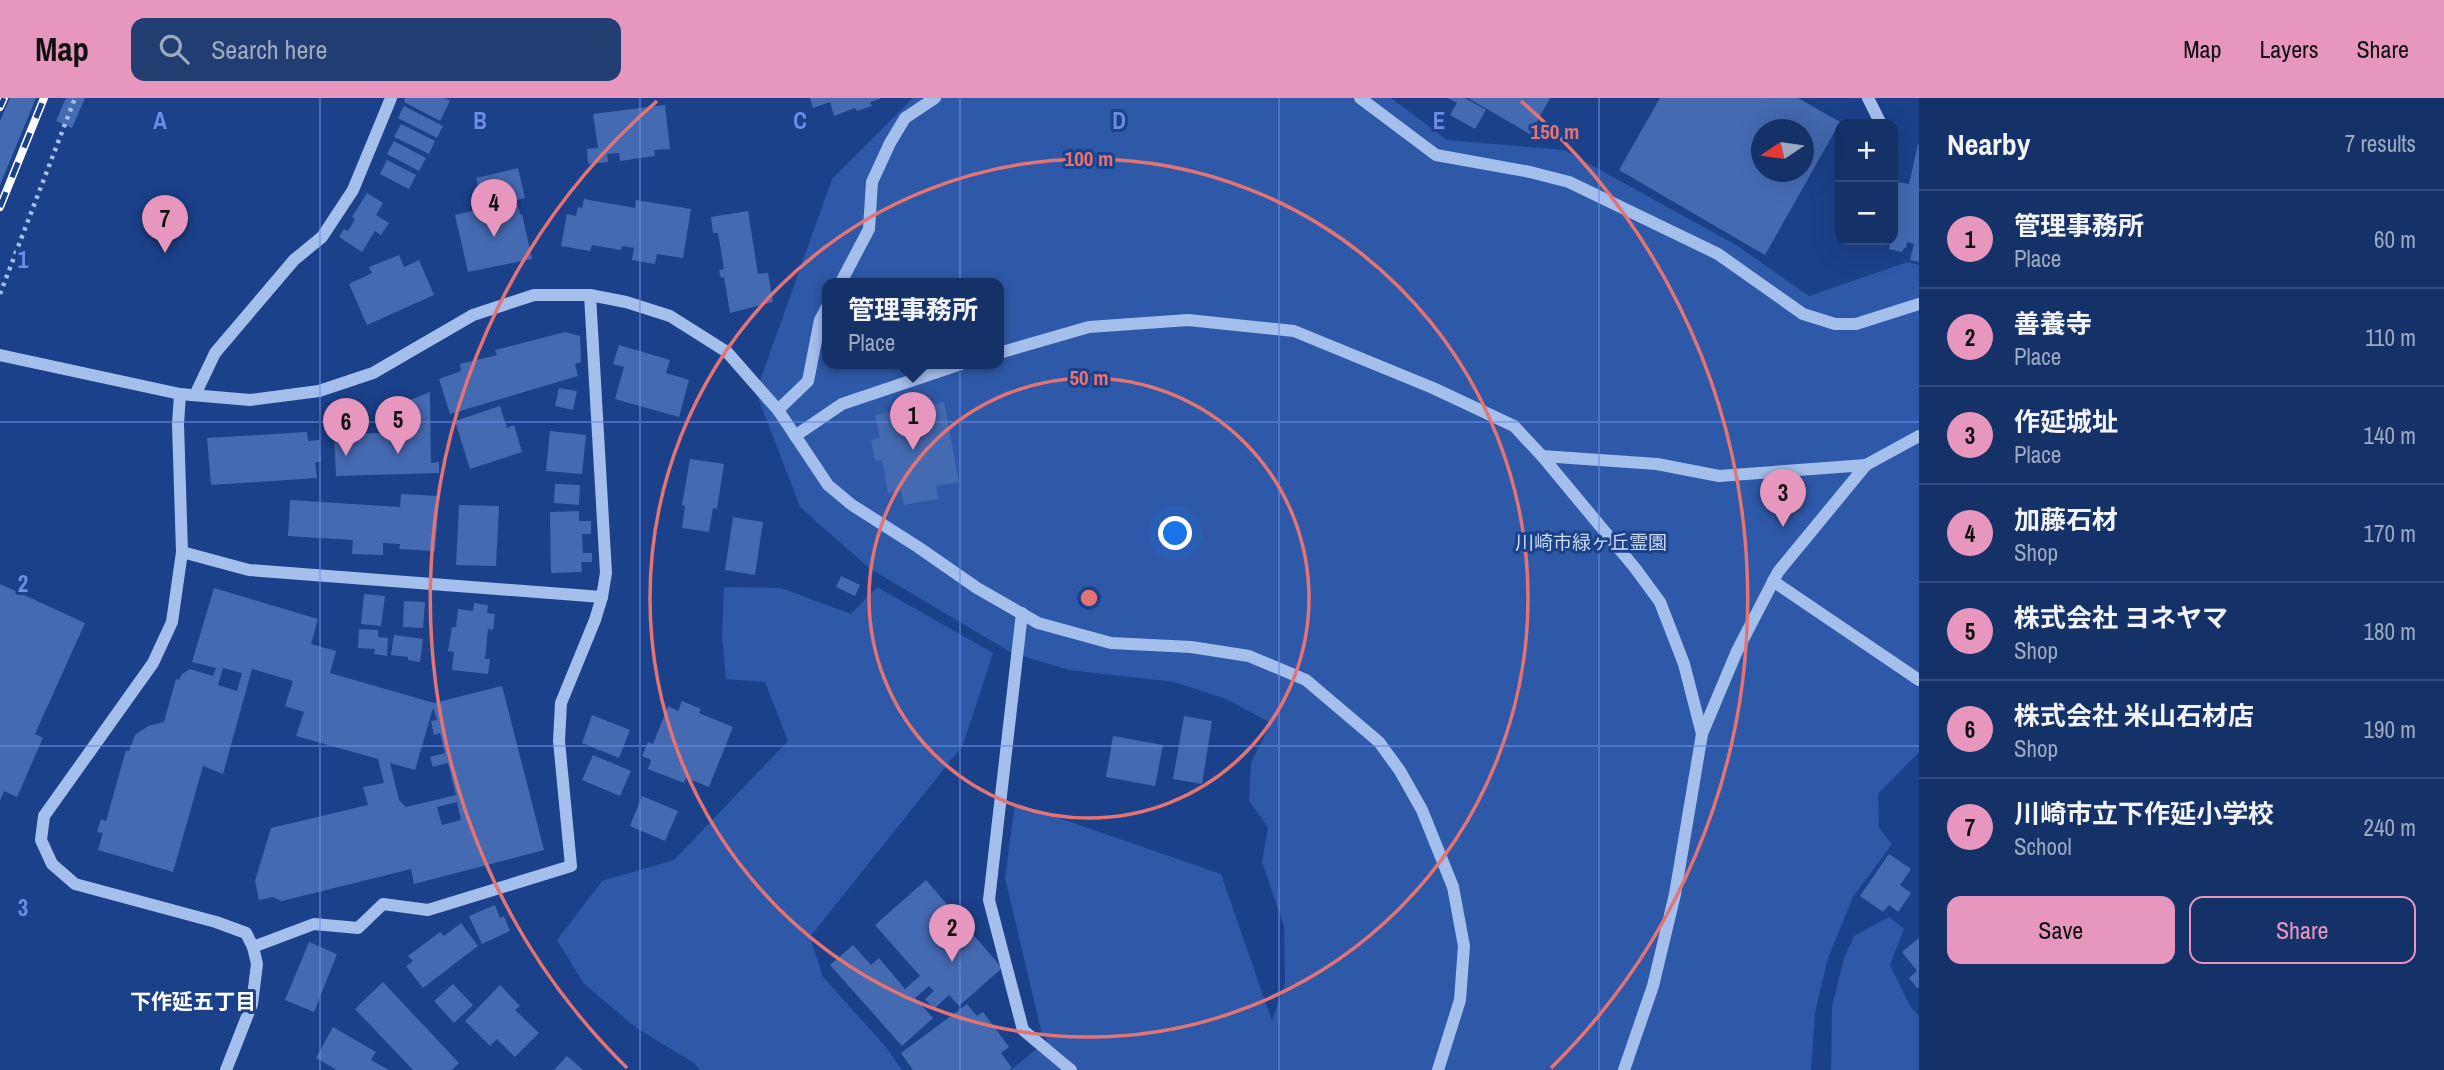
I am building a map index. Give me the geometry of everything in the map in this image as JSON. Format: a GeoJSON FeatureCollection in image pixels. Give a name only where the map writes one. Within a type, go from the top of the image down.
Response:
{"type":"FeatureCollection","features":[{"type":"Feature","properties":{"kind":"street"},"geometry":{"type":"LineString","coordinates":[[195,396],[215,353],[294,260],[322,237],[354,190],[391,98]]}},
{"type":"Feature","properties":{"kind":"street"},"geometry":{"type":"LineString","coordinates":[[843,278],[869,229],[872,182],[890,143],[905,118],[935,98]]}},
{"type":"Feature","properties":{"kind":"street"},"geometry":{"type":"LineString","coordinates":[[1360,98],[1436,155],[1569,182],[1718,254],[1803,314],[1835,324],[1856,324],[1919,304]]}},
{"type":"Feature","properties":{"kind":"street"},"geometry":{"type":"LineString","coordinates":[[1868,98],[1878,119]]}},
{"type":"Feature","properties":{"kind":"street"},"geometry":{"type":"LineString","coordinates":[[0,355],[180,394],[250,400],[319,391],[373,373],[473,315],[534,295],[590,295],[626,302],[670,316],[727,352],[778,410],[828,485],[852,505],[977,588],[1038,623],[1111,643],[1191,647],[1249,656],[1306,680],[1379,742],[1401,771],[1422,810],[1453,887],[1464,946],[1460,1000],[1438,1070]]}},
{"type":"Feature","properties":{"kind":"street"},"geometry":{"type":"LineString","coordinates":[[253,947],[314,924],[358,928],[383,904],[428,910],[571,866],[559,741],[561,703],[602,597],[606,573],[590,295]]}},
{"type":"Feature","properties":{"kind":"street"},"geometry":{"type":"LineString","coordinates":[[778,410],[808,381],[822,316]]}},
{"type":"Feature","properties":{"kind":"street"},"geometry":{"type":"LineString","coordinates":[[1004,352],[1088,327],[1113,325],[1188,320],[1294,331],[1433,388],[1514,426],[1636,568],[1660,602],[1684,664],[1702,734]]}},
{"type":"Feature","properties":{"kind":"street"},"geometry":{"type":"LineString","coordinates":[[795,436],[842,404],[946,369]]}},
{"type":"Feature","properties":{"kind":"street"},"geometry":{"type":"LineString","coordinates":[[180,394],[178,424],[182,552],[172,622],[153,663],[44,816],[41,840],[52,864],[75,884],[216,922],[246,933],[257,964],[253,1004],[226,1070]]}},
{"type":"Feature","properties":{"kind":"street"},"geometry":{"type":"LineString","coordinates":[[1624,1070],[1653,986],[1666,933],[1702,734],[1737,652],[1773,581],[1866,465],[1919,436]]}},
{"type":"Feature","properties":{"kind":"street"},"geometry":{"type":"LineString","coordinates":[[1542,456],[1657,464],[1719,476],[1866,465]]}},
{"type":"Feature","properties":{"kind":"street"},"geometry":{"type":"LineString","coordinates":[[182,552],[249,570],[602,597]]}},
{"type":"Feature","properties":{"kind":"street"},"geometry":{"type":"LineString","coordinates":[[1773,581],[1919,680]]}},
{"type":"Feature","properties":{"kind":"street"},"geometry":{"type":"LineString","coordinates":[[1022,613],[989,900],[1023,1030],[1071,1070]]}},
{"type":"Feature","properties":{"kind":"path"},"geometry":{"type":"LineString","coordinates":[[0,294],[75,98]]}},
{"type":"Feature","properties":{"kind":"green space","name":"川崎市緑ヶ丘霊園"},"geometry":{"type":"Polygon","coordinates":[[[913,98],[1391,98],[1447,140],[1564,150],[1736,245],[1809,296],[1908,262],[1919,265],[1919,752],[1878,794],[1879,828],[1892,844],[1853,897],[1828,958],[1815,1012],[1811,1070],[1011,1070],[1047,1040],[1042,1034],[1005,878],[1015,803],[1221,874],[1272,1021],[1285,984],[1284,926],[1262,862],[1268,827],[1249,801],[1251,763],[1271,723],[1226,699],[1174,682],[1069,670],[1012,653],[869,568],[800,507],[756,392],[832,179],[913,98]]]}},
{"type":"Feature","properties":{"kind":"green space"},"geometry":{"type":"Polygon","coordinates":[[[724,587],[781,588],[851,614],[877,587],[993,653],[963,745],[810,937],[823,977],[885,1046],[902,1070],[700,1070],[694,1063],[638,1029],[584,984],[557,940],[602,881],[674,860],[788,741],[765,682],[726,679],[722,636],[724,587]]]}},
{"type":"Feature","properties":{"kind":"green space"},"geometry":{"type":"Polygon","coordinates":[[[1889,917],[1904,929],[1890,965],[1910,1006],[1919,1016],[1919,1070],[1831,1070],[1832,1007],[1844,958],[1854,936],[1889,917]]]}},
{"type":"Feature","properties":{"kind":"building"},"geometry":{"type":"Polygon","coordinates":[[[10,98],[36,98],[0,185],[0,121],[10,98]]]}},
{"type":"Feature","properties":{"kind":"building"},"geometry":{"type":"Polygon","coordinates":[[[66,98],[85,98],[72,128],[56,121],[66,98]]]}},
{"type":"Feature","properties":{"kind":"building"},"geometry":{"type":"Polygon","coordinates":[[[405,98],[445,98],[450,101],[440,121],[404,102],[405,98]]]}},
{"type":"Feature","properties":{"kind":"building"},"geometry":{"type":"Polygon","coordinates":[[[810,98],[880,99],[870,102],[872,106],[857,111],[855,108],[834,116],[830,102],[813,108],[810,98]]]}},
{"type":"Feature","properties":{"kind":"building"},"geometry":{"type":"Polygon","coordinates":[[[1448,98],[1465,98],[1486,110],[1475,129],[1450,115],[1457,103],[1448,98]]]}},
{"type":"Feature","properties":{"kind":"building"},"geometry":{"type":"Polygon","coordinates":[[[1468,98],[1550,98],[1530,134],[1468,98]]]}},
{"type":"Feature","properties":{"kind":"building"},"geometry":{"type":"Polygon","coordinates":[[[1660,98],[1798,98],[1835,119],[1835,131],[1814,168],[1814,119],[1751,119],[1751,182],[1806,182],[1765,255],[1619,170],[1660,98]]]}},
{"type":"Feature","properties":{"kind":"building"},"geometry":{"type":"Polygon","coordinates":[[[665,105],[670,149],[654,150],[655,156],[620,161],[619,153],[607,154],[608,162],[588,164],[587,149],[598,148],[593,114],[665,105]]]}},
{"type":"Feature","properties":{"kind":"building"},"geometry":{"type":"Polygon","coordinates":[[[404,106],[443,126],[437,138],[398,118],[404,106]]]}},
{"type":"Feature","properties":{"kind":"building"},"geometry":{"type":"Polygon","coordinates":[[[401,124],[435,141],[429,154],[394,137],[401,124]]]}},
{"type":"Feature","properties":{"kind":"building"},"geometry":{"type":"Polygon","coordinates":[[[394,141],[426,158],[419,171],[387,154],[394,141]]]}},
{"type":"Feature","properties":{"kind":"building"},"geometry":{"type":"Polygon","coordinates":[[[1918,144],[1919,262],[1910,260],[1914,244],[1907,242],[1902,252],[1889,249],[1890,245],[1898,245],[1898,182],[1909,184],[1918,144]]]}},
{"type":"Feature","properties":{"kind":"building"},"geometry":{"type":"Polygon","coordinates":[[[387,160],[416,175],[409,189],[380,174],[387,160]]]}},
{"type":"Feature","properties":{"kind":"building"},"geometry":{"type":"Polygon","coordinates":[[[518,168],[525,198],[493,206],[492,202],[482,205],[476,178],[518,168]]]}},
{"type":"Feature","properties":{"kind":"building"},"geometry":{"type":"Polygon","coordinates":[[[367,193],[383,203],[376,215],[389,223],[381,235],[375,231],[362,252],[339,237],[344,229],[348,231],[355,219],[352,217],[367,193]]]}},
{"type":"Feature","properties":{"kind":"building"},"geometry":{"type":"Polygon","coordinates":[[[584,199],[635,208],[636,200],[691,209],[683,258],[657,254],[655,264],[632,260],[634,248],[622,246],[621,250],[592,245],[590,251],[561,246],[567,214],[576,216],[584,199]]]}},
{"type":"Feature","properties":{"kind":"building"},"geometry":{"type":"Polygon","coordinates":[[[518,205],[532,259],[468,272],[455,215],[489,207],[490,211],[518,205]]]}},
{"type":"Feature","properties":{"kind":"building"},"geometry":{"type":"Polygon","coordinates":[[[748,211],[758,274],[768,273],[773,302],[730,313],[724,277],[721,278],[719,270],[724,269],[718,233],[713,233],[711,217],[748,211]]]}},
{"type":"Feature","properties":{"kind":"building"},"geometry":{"type":"Polygon","coordinates":[[[399,255],[404,267],[419,260],[434,295],[367,325],[349,284],[372,273],[369,267],[399,255]]]}},
{"type":"Feature","properties":{"kind":"building"},"geometry":{"type":"Polygon","coordinates":[[[565,332],[580,336],[581,362],[575,364],[578,376],[450,414],[439,379],[461,371],[460,364],[497,355],[495,350],[565,332]]]}},
{"type":"Feature","properties":{"kind":"building"},"geometry":{"type":"Polygon","coordinates":[[[619,345],[670,360],[666,373],[689,380],[679,417],[615,399],[624,367],[613,364],[619,345]]]}},
{"type":"Feature","properties":{"kind":"building"},"geometry":{"type":"Polygon","coordinates":[[[559,388],[577,391],[573,410],[555,406],[559,388]]]}},
{"type":"Feature","properties":{"kind":"building"},"geometry":{"type":"Polygon","coordinates":[[[430,392],[431,463],[439,462],[439,473],[336,476],[334,434],[382,433],[383,411],[430,392]]]}},
{"type":"Feature","properties":{"kind":"building"},"geometry":{"type":"Polygon","coordinates":[[[944,402],[959,482],[936,486],[938,499],[904,505],[901,490],[888,493],[882,460],[875,461],[871,440],[880,438],[875,415],[944,402]]]}},
{"type":"Feature","properties":{"kind":"building"},"geometry":{"type":"Polygon","coordinates":[[[500,406],[507,428],[514,425],[522,452],[470,469],[455,421],[500,406]]]}},
{"type":"Feature","properties":{"kind":"building"},"geometry":{"type":"Polygon","coordinates":[[[550,431],[586,435],[582,474],[546,471],[550,431]]]}},
{"type":"Feature","properties":{"kind":"building"},"geometry":{"type":"Polygon","coordinates":[[[307,432],[308,441],[319,440],[321,462],[315,462],[317,478],[211,485],[207,438],[307,432]]]}},
{"type":"Feature","properties":{"kind":"building"},"geometry":{"type":"Polygon","coordinates":[[[690,459],[724,464],[717,509],[713,508],[709,532],[682,528],[685,506],[682,505],[690,459]]]}},
{"type":"Feature","properties":{"kind":"building"},"geometry":{"type":"Polygon","coordinates":[[[555,484],[580,485],[579,505],[554,503],[555,484]]]}},
{"type":"Feature","properties":{"kind":"building"},"geometry":{"type":"Polygon","coordinates":[[[401,494],[439,496],[435,551],[399,549],[400,544],[383,543],[383,555],[352,554],[353,540],[288,536],[290,500],[400,507],[401,494]]]}},
{"type":"Feature","properties":{"kind":"building"},"geometry":{"type":"Polygon","coordinates":[[[459,505],[499,506],[496,566],[456,565],[459,505]]]}},
{"type":"Feature","properties":{"kind":"building"},"geometry":{"type":"Polygon","coordinates":[[[579,511],[579,521],[591,521],[591,534],[582,534],[583,553],[592,553],[592,562],[581,562],[582,572],[551,573],[550,512],[579,511]]]}},
{"type":"Feature","properties":{"kind":"building"},"geometry":{"type":"Polygon","coordinates":[[[733,517],[763,522],[755,575],[725,570],[733,517]]]}},
{"type":"Feature","properties":{"kind":"building"},"geometry":{"type":"Polygon","coordinates":[[[841,576],[860,585],[855,596],[836,587],[841,576]]]}},
{"type":"Feature","properties":{"kind":"building"},"geometry":{"type":"Polygon","coordinates":[[[0,584],[85,623],[35,734],[43,738],[17,797],[4,791],[0,801],[0,584]]]}},
{"type":"Feature","properties":{"kind":"building"},"geometry":{"type":"Polygon","coordinates":[[[214,588],[318,619],[311,644],[336,651],[330,673],[434,703],[502,686],[544,850],[414,884],[411,869],[282,901],[273,897],[259,900],[255,881],[271,828],[368,805],[363,787],[384,783],[378,759],[296,736],[304,712],[285,706],[293,681],[252,669],[223,774],[203,766],[173,872],[98,850],[103,833],[97,832],[101,819],[106,821],[126,750],[129,751],[135,735],[148,726],[164,722],[176,679],[179,680],[182,674],[190,669],[213,676],[216,668],[192,662],[214,588]],[[223,668],[218,685],[237,691],[242,673],[223,668]],[[433,708],[415,770],[390,763],[399,800],[406,807],[456,795],[448,763],[433,767],[430,757],[445,753],[440,733],[434,735],[431,721],[437,720],[433,708]],[[457,802],[437,807],[442,825],[461,820],[457,802]]]}},
{"type":"Feature","properties":{"kind":"building"},"geometry":{"type":"Polygon","coordinates":[[[364,594],[385,596],[381,626],[361,624],[364,594]]]}},
{"type":"Feature","properties":{"kind":"building"},"geometry":{"type":"Polygon","coordinates":[[[404,601],[425,602],[423,628],[403,627],[404,601]]]}},
{"type":"Feature","properties":{"kind":"building"},"geometry":{"type":"Polygon","coordinates":[[[474,603],[488,605],[487,613],[495,614],[493,630],[488,629],[485,659],[490,659],[488,674],[452,670],[454,652],[448,651],[452,627],[456,627],[458,609],[473,611],[474,603]]]}},
{"type":"Feature","properties":{"kind":"building"},"geometry":{"type":"Polygon","coordinates":[[[359,629],[378,630],[378,637],[388,638],[387,656],[374,654],[375,649],[358,648],[359,629]]]}},
{"type":"Feature","properties":{"kind":"building"},"geometry":{"type":"Polygon","coordinates":[[[394,635],[423,639],[420,662],[391,655],[394,635]]]}},
{"type":"Feature","properties":{"kind":"building"},"geometry":{"type":"Polygon","coordinates":[[[682,701],[701,709],[699,713],[733,727],[709,787],[686,778],[684,783],[648,769],[651,760],[642,756],[648,742],[653,744],[668,706],[678,711],[682,701]]]}},
{"type":"Feature","properties":{"kind":"building"},"geometry":{"type":"Polygon","coordinates":[[[592,715],[630,730],[619,758],[582,743],[592,715]]]}},
{"type":"Feature","properties":{"kind":"building"},"geometry":{"type":"Polygon","coordinates":[[[1184,716],[1212,721],[1202,784],[1173,779],[1184,716]]]}},
{"type":"Feature","properties":{"kind":"building"},"geometry":{"type":"Polygon","coordinates":[[[1113,736],[1163,745],[1155,786],[1106,777],[1113,736]]]}},
{"type":"Feature","properties":{"kind":"building"},"geometry":{"type":"Polygon","coordinates":[[[593,755],[631,771],[620,796],[582,780],[593,755]]]}},
{"type":"Feature","properties":{"kind":"building"},"geometry":{"type":"Polygon","coordinates":[[[642,796],[678,811],[665,841],[630,826],[642,796]]]}},
{"type":"Feature","properties":{"kind":"building"},"geometry":{"type":"Polygon","coordinates":[[[1889,854],[1911,869],[1900,885],[1911,893],[1898,912],[1889,905],[1883,912],[1860,896],[1889,854]]]}},
{"type":"Feature","properties":{"kind":"building"},"geometry":{"type":"Polygon","coordinates":[[[926,880],[1002,968],[959,1006],[949,995],[934,1009],[925,999],[934,991],[929,986],[915,998],[933,1018],[902,1046],[830,965],[853,945],[871,965],[879,958],[905,989],[920,976],[875,925],[926,880]]]}},
{"type":"Feature","properties":{"kind":"building"},"geometry":{"type":"Polygon","coordinates":[[[495,905],[500,918],[504,916],[510,931],[482,944],[469,916],[495,905]]]}},
{"type":"Feature","properties":{"kind":"building"},"geometry":{"type":"Polygon","coordinates":[[[461,923],[478,946],[423,988],[406,966],[413,961],[408,956],[440,932],[444,936],[461,923]]]}},
{"type":"Feature","properties":{"kind":"building"},"geometry":{"type":"Polygon","coordinates":[[[1919,938],[1917,988],[1909,978],[1917,971],[1902,952],[1919,938]]]}},
{"type":"Feature","properties":{"kind":"building"},"geometry":{"type":"Polygon","coordinates":[[[309,942],[337,954],[314,1012],[285,1000],[309,942]]]}},
{"type":"Feature","properties":{"kind":"building"},"geometry":{"type":"Polygon","coordinates":[[[383,982],[459,1063],[452,1070],[413,1070],[355,1009],[383,982]]]}},
{"type":"Feature","properties":{"kind":"building"},"geometry":{"type":"Polygon","coordinates":[[[453,984],[473,1005],[454,1023],[434,1001],[453,984]]]}},
{"type":"Feature","properties":{"kind":"building"},"geometry":{"type":"Polygon","coordinates":[[[500,985],[520,1006],[515,1010],[539,1033],[515,1057],[497,1039],[490,1046],[465,1021],[500,985]]]}},
{"type":"Feature","properties":{"kind":"building"},"geometry":{"type":"Polygon","coordinates":[[[967,1004],[977,1016],[983,1012],[1009,1047],[1001,1053],[1012,1068],[913,1070],[901,1053],[967,1004]]]}},
{"type":"Feature","properties":{"kind":"building"},"geometry":{"type":"Polygon","coordinates":[[[333,1027],[376,1052],[371,1060],[389,1070],[337,1070],[316,1058],[333,1027]]]}},
{"type":"Feature","properties":{"kind":"building"},"geometry":{"type":"Polygon","coordinates":[[[567,1056],[583,1070],[554,1070],[567,1056]]]}},
{"type":"Feature","properties":{"kind":"railway"},"geometry":{"type":"LineString","coordinates":[[0,107],[4,98]]}},
{"type":"Feature","properties":{"kind":"railway"},"geometry":{"type":"LineString","coordinates":[[0,207],[44,98]]}},
{"type":"Feature","properties":{"kind":"place","name":"加藤石材"},"geometry":{"type":"Point","coordinates":[494,237]}},
{"type":"Feature","properties":{"kind":"place","name":"川崎市立下作延小学校"},"geometry":{"type":"Point","coordinates":[165,253]}},
{"type":"Feature","properties":{"kind":"place","name":"管理事務所"},"geometry":{"type":"Point","coordinates":[913,450]}},
{"type":"Feature","properties":{"kind":"place","name":"株式会社 ヨネヤマ"},"geometry":{"type":"Point","coordinates":[398,454]}},
{"type":"Feature","properties":{"kind":"place","name":"株式会社 米山石材店"},"geometry":{"type":"Point","coordinates":[346,456]}},
{"type":"Feature","properties":{"kind":"place","name":"作延城址"},"geometry":{"type":"Point","coordinates":[1783,527]}},
{"type":"Feature","properties":{"kind":"place","name":"善養寺"},"geometry":{"type":"Point","coordinates":[952,962]}},
{"type":"Feature","properties":{"kind":"district","name":"下作延五丁目"},"geometry":{"type":"Point","coordinates":[193,1001]}}]}
